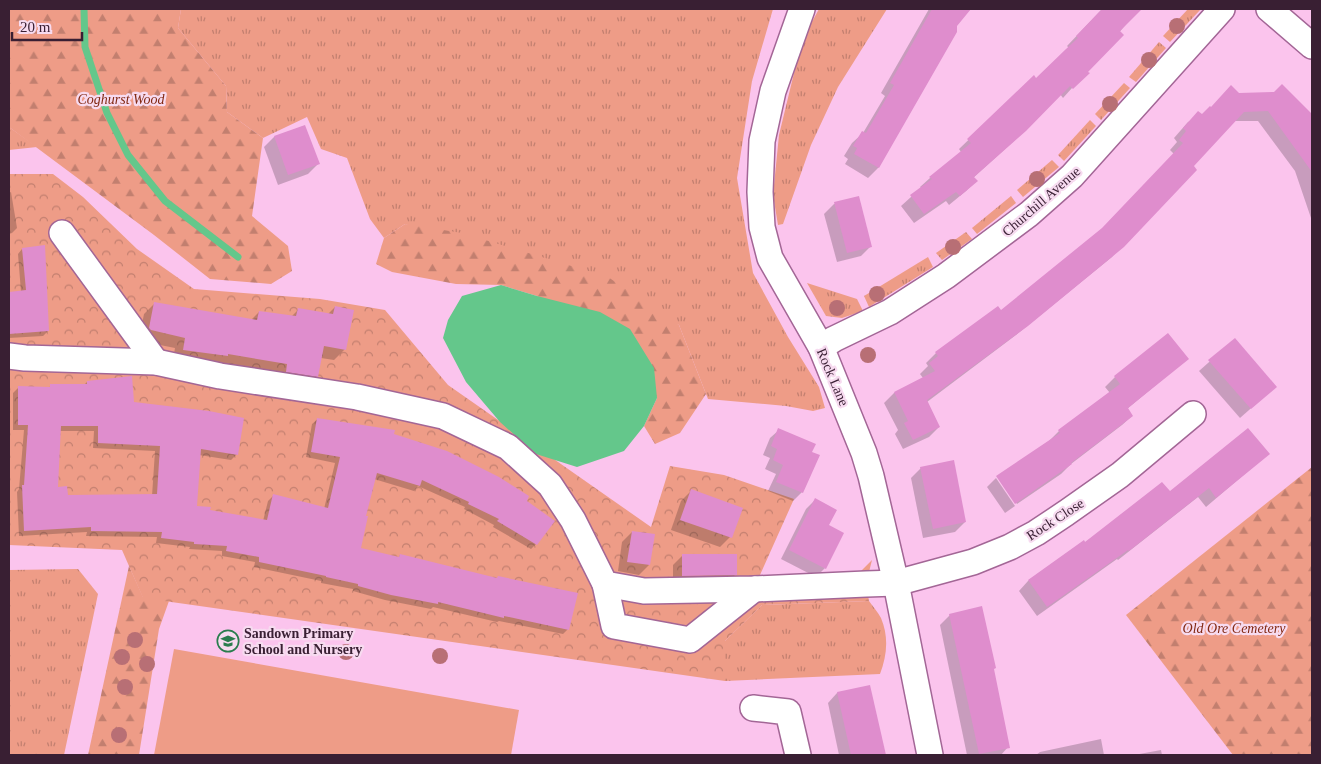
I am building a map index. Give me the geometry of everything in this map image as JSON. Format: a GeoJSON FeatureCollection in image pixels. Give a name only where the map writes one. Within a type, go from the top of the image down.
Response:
{"type":"FeatureCollection","features":[{"type":"Feature","properties":{"kind":"street","name":"Rock Lane"},"geometry":{"type":"LineString","coordinates":[[802,9],[773,91],[762,141],[760,192],[762,227],[770,258],[822,346],[864,453],[896,582],[930,755]]}},
{"type":"Feature","properties":{"kind":"street","name":"Churchill Avenue"},"geometry":{"type":"LineString","coordinates":[[822,346],[898,307],[946,276],[1029,214],[1072,176],[1222,9]]}},
{"type":"Feature","properties":{"kind":"street"},"geometry":{"type":"LineString","coordinates":[[1268,9],[1312,46]]}},
{"type":"Feature","properties":{"kind":"street"},"geometry":{"type":"LineString","coordinates":[[62,233],[156,362]]}},
{"type":"Feature","properties":{"kind":"street"},"geometry":{"type":"LineString","coordinates":[[9,356],[156,362],[220,376],[357,397],[443,416],[508,447],[550,485],[573,520],[605,584],[614,626],[690,640],[754,590]]}},
{"type":"Feature","properties":{"kind":"street","name":"Rock Close"},"geometry":{"type":"LineString","coordinates":[[605,584],[644,591],[754,590],[896,582],[974,562],[1010,547],[1036,533],[1120,475],[1193,414]]}},
{"type":"Feature","properties":{"kind":"street"},"geometry":{"type":"LineString","coordinates":[[753,708],[788,712],[798,755]]}},
{"type":"Feature","properties":{"kind":"green space","name":"Coghurst Wood"},"geometry":{"type":"Polygon","coordinates":[[[9,9],[181,9],[178,28],[226,86],[227,112],[263,138],[252,216],[288,246],[292,271],[271,284],[210,279],[9,127],[9,9]]]}},
{"type":"Feature","properties":{"kind":"green space"},"geometry":{"type":"Polygon","coordinates":[[[181,9],[773,9],[752,81],[737,178],[753,273],[788,337],[819,387],[825,408],[813,411],[786,406],[708,399],[679,325],[405,224],[384,238],[370,219],[347,158],[321,149],[307,117],[263,138],[227,112],[226,86],[178,28],[181,9]]]}},
{"type":"Feature","properties":{"kind":"green space"},"geometry":{"type":"Polygon","coordinates":[[[819,9],[887,9],[838,87],[811,145],[783,224],[778,225],[773,195],[779,135],[802,40],[819,9]]]}},
{"type":"Feature","properties":{"kind":"green space"},"geometry":{"type":"Polygon","coordinates":[[[1188,9],[1201,9],[1170,42],[1163,36],[1188,9]]]}},
{"type":"Feature","properties":{"kind":"green space"},"geometry":{"type":"Polygon","coordinates":[[[1159,42],[1166,48],[1136,82],[1129,77],[1159,42]]]}},
{"type":"Feature","properties":{"kind":"green space"},"geometry":{"type":"Polygon","coordinates":[[[1124,83],[1130,88],[1101,120],[1095,114],[1124,83]]]}},
{"type":"Feature","properties":{"kind":"green space"},"geometry":{"type":"Polygon","coordinates":[[[1090,120],[1096,126],[1064,161],[1058,155],[1090,120]]]}},
{"type":"Feature","properties":{"kind":"green space"},"geometry":{"type":"Polygon","coordinates":[[[9,127],[37,147],[9,150],[9,127]]]}},
{"type":"Feature","properties":{"kind":"green space"},"geometry":{"type":"Polygon","coordinates":[[[1052,160],[1059,167],[1023,197],[1017,190],[1052,160]]]}},
{"type":"Feature","properties":{"kind":"green space"},"geometry":{"type":"Polygon","coordinates":[[[9,174],[53,174],[83,197],[137,249],[194,289],[320,299],[385,310],[448,385],[651,527],[670,466],[724,475],[794,499],[760,575],[800,576],[860,572],[872,560],[866,584],[869,601],[762,605],[725,641],[725,681],[143,598],[122,550],[9,545],[9,174]]]}},
{"type":"Feature","properties":{"kind":"green space"},"geometry":{"type":"Polygon","coordinates":[[[1011,196],[1016,203],[977,234],[972,228],[1011,196]]]}},
{"type":"Feature","properties":{"kind":"green space"},"geometry":{"type":"Polygon","coordinates":[[[405,224],[462,233],[608,277],[679,325],[706,394],[680,433],[655,444],[644,426],[657,398],[537,296],[501,285],[456,284],[392,272],[376,264],[384,238],[405,224]]]}},
{"type":"Feature","properties":{"kind":"green space"},"geometry":{"type":"Polygon","coordinates":[[[966,232],[972,239],[942,260],[936,253],[966,232]]]}},
{"type":"Feature","properties":{"kind":"green space"},"geometry":{"type":"Polygon","coordinates":[[[928,257],[933,267],[869,307],[864,296],[928,257]]]}},
{"type":"Feature","properties":{"kind":"green space"},"geometry":{"type":"Polygon","coordinates":[[[807,283],[857,299],[863,311],[842,318],[826,316],[807,283]]]}},
{"type":"Feature","properties":{"kind":"green space","name":"Old Ore Cemetery"},"geometry":{"type":"Polygon","coordinates":[[[1312,467],[1312,755],[1233,755],[1126,615],[1312,467]]]}},
{"type":"Feature","properties":{"kind":"green space"},"geometry":{"type":"Polygon","coordinates":[[[129,566],[143,597],[169,601],[159,629],[139,755],[88,755],[129,566]]]}},
{"type":"Feature","properties":{"kind":"green space"},"geometry":{"type":"Polygon","coordinates":[[[78,569],[98,594],[64,755],[9,755],[9,570],[78,569]]]}},
{"type":"Feature","properties":{"kind":"green space"},"geometry":{"type":"Polygon","coordinates":[[[869,601],[884,625],[886,653],[880,674],[725,681],[725,641],[762,605],[869,601]]]}},
{"type":"Feature","properties":{"kind":"green space"},"geometry":{"type":"Polygon","coordinates":[[[174,649],[519,710],[511,755],[154,755],[174,649]]]}},
{"type":"Feature","properties":{"kind":"shaded area"},"geometry":{"type":"Polygon","coordinates":[[[501,285],[600,312],[630,329],[654,368],[657,398],[644,426],[624,451],[577,467],[536,454],[500,422],[466,382],[443,338],[448,320],[462,296],[501,285]]]}},
{"type":"Feature","properties":{"kind":"building"},"geometry":{"type":"Polygon","coordinates":[[[932,9],[971,9],[957,26],[957,32],[879,168],[854,154],[857,148],[853,146],[862,131],[866,133],[894,85],[890,83],[932,9]]]}},
{"type":"Feature","properties":{"kind":"building"},"geometry":{"type":"Polygon","coordinates":[[[1102,9],[1142,9],[1120,31],[1124,35],[1088,72],[1090,73],[1073,89],[1070,86],[1026,131],[974,177],[978,181],[960,196],[956,192],[924,214],[910,195],[932,179],[929,177],[971,143],[967,139],[1034,75],[1036,78],[1078,38],[1076,36],[1102,9]]]}},
{"type":"Feature","properties":{"kind":"building"},"geometry":{"type":"Polygon","coordinates":[[[1282,84],[1312,114],[1312,172],[1268,111],[1244,112],[1194,166],[1197,170],[1124,247],[1028,326],[927,400],[940,427],[913,440],[904,423],[908,421],[894,392],[935,371],[929,363],[938,356],[935,352],[998,306],[1001,310],[1102,228],[1183,143],[1179,140],[1186,131],[1183,128],[1198,111],[1202,114],[1211,107],[1231,85],[1239,93],[1274,92],[1282,84]]]}},
{"type":"Feature","properties":{"kind":"building"},"geometry":{"type":"Polygon","coordinates":[[[305,125],[320,164],[288,175],[274,136],[305,125]]]}},
{"type":"Feature","properties":{"kind":"building"},"geometry":{"type":"Polygon","coordinates":[[[859,196],[872,247],[847,253],[834,202],[859,196]]]}},
{"type":"Feature","properties":{"kind":"building"},"geometry":{"type":"Polygon","coordinates":[[[45,245],[49,331],[9,334],[9,292],[26,290],[22,248],[45,245]]]}},
{"type":"Feature","properties":{"kind":"building"},"geometry":{"type":"Polygon","coordinates":[[[154,302],[257,320],[259,311],[296,316],[298,308],[333,314],[335,306],[354,310],[346,350],[324,346],[318,377],[286,372],[287,364],[228,354],[228,356],[183,350],[185,338],[149,328],[154,302]]]}},
{"type":"Feature","properties":{"kind":"building"},"geometry":{"type":"Polygon","coordinates":[[[1168,333],[1189,359],[1128,408],[1133,416],[1072,464],[1015,504],[996,476],[1060,433],[1058,430],[1120,384],[1114,376],[1168,333]]]}},
{"type":"Feature","properties":{"kind":"building"},"geometry":{"type":"Polygon","coordinates":[[[1235,338],[1277,387],[1251,409],[1208,360],[1235,338]]]}},
{"type":"Feature","properties":{"kind":"building"},"geometry":{"type":"Polygon","coordinates":[[[132,376],[134,402],[209,411],[244,418],[238,455],[201,449],[197,506],[211,507],[210,510],[267,520],[273,494],[328,508],[340,457],[311,452],[317,418],[395,430],[394,434],[447,451],[499,477],[529,496],[527,501],[555,521],[537,545],[497,521],[499,519],[468,504],[469,502],[422,480],[420,486],[377,473],[366,516],[368,516],[361,548],[399,557],[400,554],[497,578],[498,576],[578,593],[569,630],[504,616],[504,618],[438,602],[438,604],[391,595],[326,576],[259,562],[259,557],[226,551],[227,546],[194,544],[194,542],[161,538],[162,532],[91,531],[91,527],[24,531],[22,485],[24,485],[28,425],[18,425],[18,386],[50,387],[50,384],[87,384],[87,381],[132,376]],[[61,426],[58,487],[67,486],[68,495],[157,494],[160,446],[98,443],[98,426],[61,426]]]}},
{"type":"Feature","properties":{"kind":"building"},"geometry":{"type":"Polygon","coordinates":[[[778,428],[816,444],[812,452],[820,455],[803,493],[776,482],[783,465],[773,460],[777,449],[771,446],[778,428]]]}},
{"type":"Feature","properties":{"kind":"building"},"geometry":{"type":"Polygon","coordinates":[[[1248,428],[1270,454],[1216,498],[1209,488],[1129,551],[1047,607],[1028,580],[1084,540],[1085,542],[1162,482],[1170,491],[1248,428]]]}},
{"type":"Feature","properties":{"kind":"building"},"geometry":{"type":"Polygon","coordinates":[[[954,460],[966,522],[933,529],[920,467],[954,460]]]}},
{"type":"Feature","properties":{"kind":"building"},"geometry":{"type":"Polygon","coordinates":[[[691,489],[743,508],[732,538],[680,520],[691,489]]]}},
{"type":"Feature","properties":{"kind":"building"},"geometry":{"type":"Polygon","coordinates":[[[815,498],[837,510],[829,525],[844,533],[826,569],[789,550],[815,498]]]}},
{"type":"Feature","properties":{"kind":"building"},"geometry":{"type":"Polygon","coordinates":[[[632,531],[655,534],[650,565],[627,562],[632,531]]]}},
{"type":"Feature","properties":{"kind":"building"},"geometry":{"type":"Polygon","coordinates":[[[682,554],[737,554],[737,575],[682,576],[682,554]]]}},
{"type":"Feature","properties":{"kind":"building"},"geometry":{"type":"Polygon","coordinates":[[[982,606],[996,668],[994,669],[1010,748],[979,754],[949,614],[982,606]]]}},
{"type":"Feature","properties":{"kind":"building"},"geometry":{"type":"Polygon","coordinates":[[[870,685],[886,755],[851,755],[837,692],[870,685]]]}},
{"type":"Feature","properties":{"kind":"waterway"},"geometry":{"type":"LineString","coordinates":[[84,9],[85,47],[107,113],[128,155],[165,201],[238,257]]}},
{"type":"Feature","properties":{"kind":"place","name":"Sandown Primary School and Nursery"},"geometry":{"type":"Point","coordinates":[228,641]}}]}
